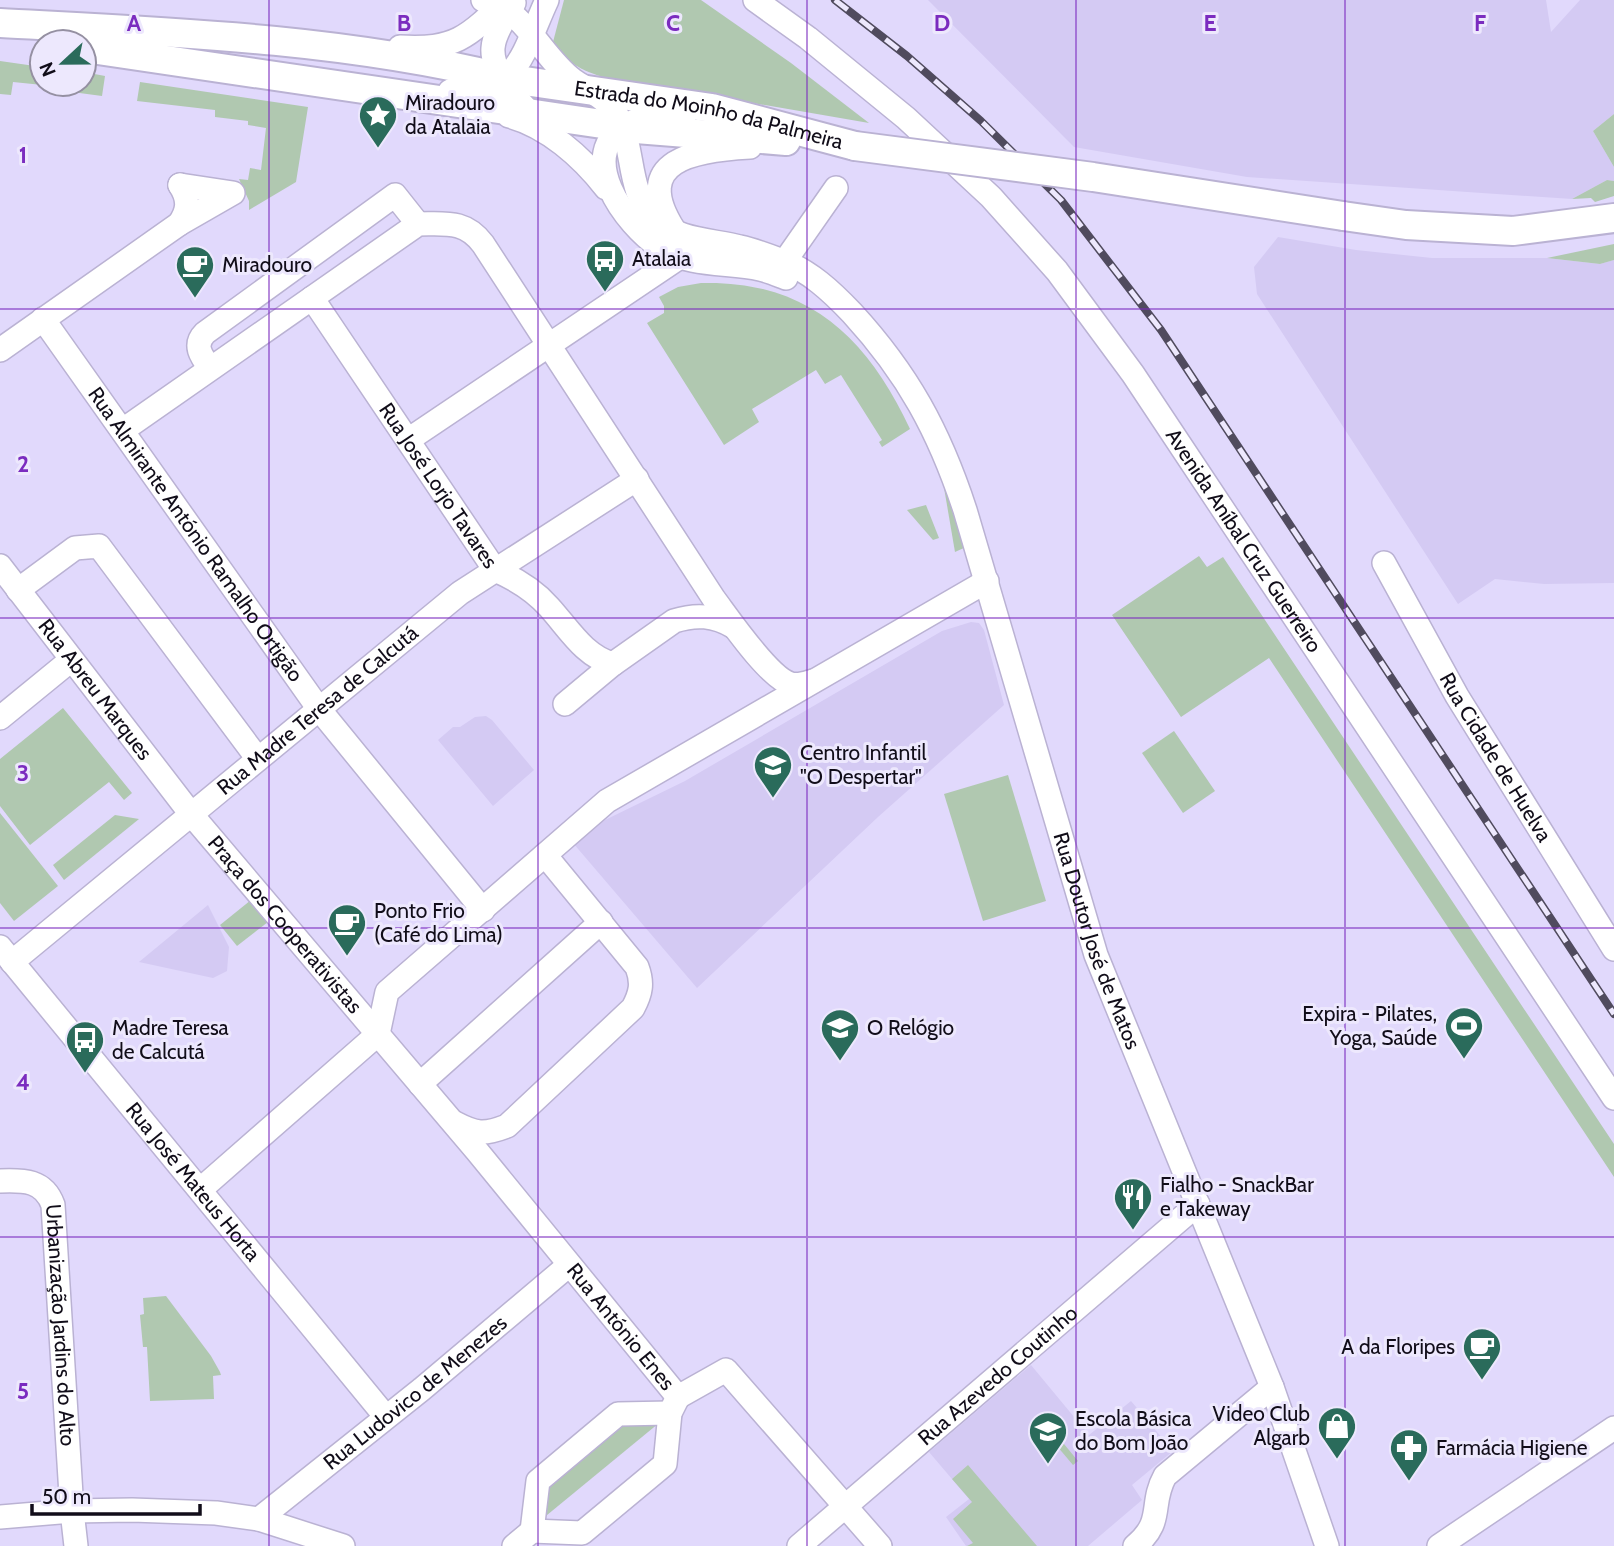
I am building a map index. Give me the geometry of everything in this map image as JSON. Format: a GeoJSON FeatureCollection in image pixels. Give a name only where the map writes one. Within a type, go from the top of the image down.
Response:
{"type":"FeatureCollection","features":[{"type":"Feature","properties":{"kind":"main road","name":"Estrada do Moinho da Palmeira"},"geometry":{"type":"LineString","coordinates":[[0,23],[251,39],[330,47],[504,78],[712,108],[855,146]]}},
{"type":"Feature","properties":{"kind":"main road"},"geometry":{"type":"LineString","coordinates":[[0,36],[28,40]]}},
{"type":"Feature","properties":{"kind":"main road","name":"Estrada do Moinho da Palmeira"},"geometry":{"type":"LineString","coordinates":[[98,50],[623,127],[855,146]]}},
{"type":"Feature","properties":{"kind":"main road"},"geometry":{"type":"LineString","coordinates":[[855,146],[1093,177],[1406,225],[1513,231],[1614,218]]}},
{"type":"Feature","properties":{"kind":"street"},"geometry":{"type":"LineString","coordinates":[[463,0],[500,6],[533,36],[571,78],[614,110],[628,139],[629,163],[634,184],[645,207],[660,223],[686,235],[742,247],[785,261],[827,287],[872,336]]}},
{"type":"Feature","properties":{"kind":"street"},"geometry":{"type":"LineString","coordinates":[[190,63],[306,68],[459,93],[484,92],[495,88],[516,68],[533,36],[547,0]]}},
{"type":"Feature","properties":{"kind":"street"},"geometry":{"type":"LineString","coordinates":[[736,0],[808,38]]}},
{"type":"Feature","properties":{"kind":"street"},"geometry":{"type":"LineString","coordinates":[[755,0],[808,38]]}},
{"type":"Feature","properties":{"kind":"street"},"geometry":{"type":"LineString","coordinates":[[251,39],[429,49],[453,44],[500,6]]}},
{"type":"Feature","properties":{"kind":"street"},"geometry":{"type":"LineString","coordinates":[[500,6],[493,48],[497,66],[510,91],[557,141],[591,169],[627,217],[650,241],[680,257],[761,270],[786,278],[826,297],[872,336]]}},
{"type":"Feature","properties":{"kind":"street","name":"Avenida Aníbal Cruz Guerreiro"},"geometry":{"type":"LineString","coordinates":[[808,38],[906,118],[991,197],[1057,271],[1133,374],[1614,1098]]}},
{"type":"Feature","properties":{"kind":"street"},"geometry":{"type":"LineString","coordinates":[[468,105],[517,118],[557,141]]}},
{"type":"Feature","properties":{"kind":"street"},"geometry":{"type":"LineString","coordinates":[[627,217],[611,190],[604,165],[607,144],[612,135],[623,127],[640,118],[667,112],[782,127]]}},
{"type":"Feature","properties":{"kind":"street"},"geometry":{"type":"LineString","coordinates":[[686,235],[662,206],[659,190],[663,172],[678,160],[697,153],[730,148],[825,144]]}},
{"type":"Feature","properties":{"kind":"street"},"geometry":{"type":"LineString","coordinates":[[0,350],[179,224],[233,193],[180,185],[187,204],[185,216],[179,224]]}},
{"type":"Feature","properties":{"kind":"street"},"geometry":{"type":"LineString","coordinates":[[785,261],[836,188]]}},
{"type":"Feature","properties":{"kind":"street"},"geometry":{"type":"LineString","coordinates":[[210,368],[199,351],[201,337],[395,195],[418,224]]}},
{"type":"Feature","properties":{"kind":"street"},"geometry":{"type":"LineString","coordinates":[[123,430],[418,224],[450,224],[472,231],[484,244],[735,627],[770,669],[792,684],[816,680]]}},
{"type":"Feature","properties":{"kind":"street"},"geometry":{"type":"LineString","coordinates":[[408,440],[680,257],[686,235]]}},
{"type":"Feature","properties":{"kind":"street","name":"Rua José Lorjo Tavares"},"geometry":{"type":"LineString","coordinates":[[312,298],[495,570],[528,588],[594,657],[614,664]]}},
{"type":"Feature","properties":{"kind":"street","name":"Rua Almirante António Ramalho Ortigão"},"geometry":{"type":"LineString","coordinates":[[43,319],[319,709],[483,910]]}},
{"type":"Feature","properties":{"kind":"street","name":"Rua Doutor José de Matos"},"geometry":{"type":"LineString","coordinates":[[872,336],[907,383],[936,432],[951,468],[987,581],[1096,955],[1272,1387],[1328,1546]]}},
{"type":"Feature","properties":{"kind":"street","name":"Rua Madre Teresa de Calcutá"},"geometry":{"type":"LineString","coordinates":[[6,955],[191,814],[460,593],[637,479]]}},
{"type":"Feature","properties":{"kind":"street"},"geometry":{"type":"LineString","coordinates":[[18,590],[75,548],[99,546],[258,759]]}},
{"type":"Feature","properties":{"kind":"street","name":"Rua Cidade de Huelva"},"geometry":{"type":"LineString","coordinates":[[1384,563],[1457,696],[1614,949]]}},
{"type":"Feature","properties":{"kind":"street","name":"Rua Abreu Marques"},"geometry":{"type":"LineString","coordinates":[[0,566],[191,814]]}},
{"type":"Feature","properties":{"kind":"street"},"geometry":{"type":"LineString","coordinates":[[565,704],[614,664],[674,621],[699,598],[701,578]]}},
{"type":"Feature","properties":{"kind":"street"},"geometry":{"type":"LineString","coordinates":[[201,1189],[378,1034],[387,992],[607,801],[987,581]]}},
{"type":"Feature","properties":{"kind":"street"},"geometry":{"type":"LineString","coordinates":[[674,621],[705,616],[735,627]]}},
{"type":"Feature","properties":{"kind":"street"},"geometry":{"type":"LineString","coordinates":[[0,718],[71,660]]}},
{"type":"Feature","properties":{"kind":"street"},"geometry":{"type":"LineString","coordinates":[[757,713],[769,701],[770,669]]}},
{"type":"Feature","properties":{"kind":"street","name":"Praça dos Cooperativistas"},"geometry":{"type":"LineString","coordinates":[[191,814],[378,1034]]}},
{"type":"Feature","properties":{"kind":"street"},"geometry":{"type":"LineString","coordinates":[[497,1177],[494,1151],[507,1126],[633,1008],[640,995],[642,980],[637,967],[545,855]]}},
{"type":"Feature","properties":{"kind":"street"},"geometry":{"type":"LineString","coordinates":[[420,1084],[601,922]]}},
{"type":"Feature","properties":{"kind":"street","name":"Rua José Mateus Horta"},"geometry":{"type":"LineString","coordinates":[[6,955],[386,1417]]}},
{"type":"Feature","properties":{"kind":"street","name":"Rua António Enes"},"geometry":{"type":"LineString","coordinates":[[378,1034],[569,1265],[674,1405],[726,1370],[880,1546]]}},
{"type":"Feature","properties":{"kind":"street"},"geometry":{"type":"LineString","coordinates":[[451,1122],[473,1133],[490,1132],[507,1126]]}},
{"type":"Feature","properties":{"kind":"street","name":"Urbanização Jardins do Alto"},"geometry":{"type":"LineString","coordinates":[[0,1181],[34,1182],[46,1191],[53,1205],[76,1546]]}},
{"type":"Feature","properties":{"kind":"street","name":"Rua Azevedo Coutinho"},"geometry":{"type":"LineString","coordinates":[[799,1546],[1198,1204]]}},
{"type":"Feature","properties":{"kind":"street","name":"Rua Ludovico de Menezes"},"geometry":{"type":"LineString","coordinates":[[260,1519],[569,1265]]}},
{"type":"Feature","properties":{"kind":"street"},"geometry":{"type":"LineString","coordinates":[[1135,1546],[1152,1529],[1160,1486],[1165,1476],[1272,1387]]}},
{"type":"Feature","properties":{"kind":"street"},"geometry":{"type":"LineString","coordinates":[[514,1546],[532,1531],[582,1533],[665,1464],[674,1405],[618,1414],[538,1481],[532,1531]]}},
{"type":"Feature","properties":{"kind":"street"},"geometry":{"type":"LineString","coordinates":[[1439,1546],[1614,1428]]}},
{"type":"Feature","properties":{"kind":"street"},"geometry":{"type":"LineString","coordinates":[[295,1488],[290,1513],[297,1530]]}},
{"type":"Feature","properties":{"kind":"street"},"geometry":{"type":"LineString","coordinates":[[0,1517],[72,1511],[216,1513],[260,1519],[343,1546]]}},
{"type":"Feature","properties":{"kind":"shaded area"},"geometry":{"type":"Polygon","coordinates":[[[928,0],[1546,0],[1551,32],[1580,0],[1614,0],[1614,114],[1593,131],[1614,167],[1614,181],[1607,180],[1572,199],[1247,177],[1074,147],[928,0]]]}},
{"type":"Feature","properties":{"kind":"shaded area"},"geometry":{"type":"Polygon","coordinates":[[[1278,237],[1356,250],[1432,258],[1547,258],[1600,264],[1614,260],[1614,583],[1544,584],[1495,579],[1458,604],[1257,294],[1254,267],[1278,237]]]}},
{"type":"Feature","properties":{"kind":"shaded area","name":"Centro Infantil \"O Despertar\""},"geometry":{"type":"Polygon","coordinates":[[[971,622],[979,623],[984,630],[1004,705],[878,817],[697,988],[573,843],[605,820],[685,781],[942,631],[971,622]]]}},
{"type":"Feature","properties":{"kind":"shaded area"},"geometry":{"type":"Polygon","coordinates":[[[486,716],[534,770],[493,806],[438,740],[453,727],[460,727],[475,717],[486,716]]]}},
{"type":"Feature","properties":{"kind":"shaded area"},"geometry":{"type":"Polygon","coordinates":[[[208,905],[229,947],[227,971],[213,978],[139,962],[208,905]]]}},
{"type":"Feature","properties":{"kind":"shaded area","name":"Escola Básica do Bom João"},"geometry":{"type":"Polygon","coordinates":[[[1031,1365],[1089,1435],[1131,1401],[1173,1451],[1132,1485],[1142,1500],[1088,1546],[966,1546],[946,1517],[969,1499],[929,1452],[1031,1365]]]}},
{"type":"Feature","properties":{"kind":"green space"},"geometry":{"type":"Polygon","coordinates":[[[564,0],[701,0],[791,63],[869,123],[593,74],[569,61],[553,42],[564,0]]]}},
{"type":"Feature","properties":{"kind":"green space"},"geometry":{"type":"Polygon","coordinates":[[[0,61],[28,65],[28,84],[13,82],[11,95],[0,94],[0,61]]]}},
{"type":"Feature","properties":{"kind":"green space"},"geometry":{"type":"Polygon","coordinates":[[[98,75],[105,76],[102,96],[98,95],[98,75]]]}},
{"type":"Feature","properties":{"kind":"green space"},"geometry":{"type":"Polygon","coordinates":[[[140,82],[308,107],[296,182],[249,210],[249,201],[239,179],[248,180],[250,168],[261,170],[266,128],[248,125],[248,121],[215,117],[215,110],[137,101],[140,82]]]}},
{"type":"Feature","properties":{"kind":"green space"},"geometry":{"type":"Polygon","coordinates":[[[1614,114],[1614,167],[1593,131],[1614,114]]]}},
{"type":"Feature","properties":{"kind":"green space"},"geometry":{"type":"Polygon","coordinates":[[[1607,180],[1614,181],[1614,196],[1595,202],[1591,198],[1572,199],[1607,180]]]}},
{"type":"Feature","properties":{"kind":"green space"},"geometry":{"type":"Polygon","coordinates":[[[1614,244],[1614,260],[1600,264],[1547,258],[1614,244]]]}},
{"type":"Feature","properties":{"kind":"green space"},"geometry":{"type":"Polygon","coordinates":[[[701,283],[739,285],[772,292],[802,304],[829,320],[853,342],[874,367],[910,429],[882,447],[879,442],[882,440],[841,375],[825,384],[816,370],[752,409],[759,422],[724,445],[647,323],[664,313],[659,297],[678,287],[701,283]]]}},
{"type":"Feature","properties":{"kind":"green space"},"geometry":{"type":"Polygon","coordinates":[[[942,476],[966,547],[955,552],[942,476]]]}},
{"type":"Feature","properties":{"kind":"green space"},"geometry":{"type":"Polygon","coordinates":[[[926,505],[939,538],[933,540],[907,510],[926,505]]]}},
{"type":"Feature","properties":{"kind":"green space"},"geometry":{"type":"Polygon","coordinates":[[[1199,556],[1207,567],[1223,557],[1614,1144],[1614,1177],[1269,658],[1181,717],[1112,615],[1199,556]]]}},
{"type":"Feature","properties":{"kind":"green space"},"geometry":{"type":"Polygon","coordinates":[[[63,708],[132,793],[124,800],[109,782],[30,845],[0,806],[0,759],[63,708]]]}},
{"type":"Feature","properties":{"kind":"green space"},"geometry":{"type":"Polygon","coordinates":[[[1174,731],[1215,791],[1183,813],[1142,753],[1174,731]]]}},
{"type":"Feature","properties":{"kind":"green space"},"geometry":{"type":"Polygon","coordinates":[[[1008,775],[1046,901],[983,921],[944,794],[1008,775]]]}},
{"type":"Feature","properties":{"kind":"green space"},"geometry":{"type":"Polygon","coordinates":[[[0,813],[58,886],[14,921],[0,903],[0,813]]]}},
{"type":"Feature","properties":{"kind":"green space"},"geometry":{"type":"Polygon","coordinates":[[[115,815],[139,819],[64,880],[53,865],[115,815]]]}},
{"type":"Feature","properties":{"kind":"green space"},"geometry":{"type":"Polygon","coordinates":[[[251,900],[268,922],[237,946],[220,925],[251,900]]]}},
{"type":"Feature","properties":{"kind":"green space"},"geometry":{"type":"Polygon","coordinates":[[[166,1296],[220,1372],[221,1375],[213,1376],[214,1399],[150,1401],[147,1347],[143,1347],[140,1315],[144,1314],[143,1298],[166,1296]]]}},
{"type":"Feature","properties":{"kind":"green space"},"geometry":{"type":"Polygon","coordinates":[[[1045,1421],[1078,1461],[1073,1465],[1040,1426],[1045,1421]]]}},
{"type":"Feature","properties":{"kind":"green space"},"geometry":{"type":"Polygon","coordinates":[[[623,1422],[659,1423],[541,1520],[545,1486],[623,1422]]]}},
{"type":"Feature","properties":{"kind":"green space"},"geometry":{"type":"Polygon","coordinates":[[[968,1465],[1037,1546],[967,1546],[973,1543],[953,1519],[972,1502],[952,1479],[968,1465]]]}},
{"type":"Feature","properties":{"kind":"railway"},"geometry":{"type":"LineString","coordinates":[[835,0],[907,56],[981,121],[1061,200],[1161,330],[1614,1014]]}},
{"type":"Feature","properties":{"kind":"place","name":"Miradouro da Atalaia"},"geometry":{"type":"Point","coordinates":[378,149]}},
{"type":"Feature","properties":{"kind":"place","name":"Atalaia"},"geometry":{"type":"Point","coordinates":[605,293]}},
{"type":"Feature","properties":{"kind":"place","name":"Miradouro"},"geometry":{"type":"Point","coordinates":[195,299]}},
{"type":"Feature","properties":{"kind":"place","name":"Centro Infantil \"O Despertar\""},"geometry":{"type":"Point","coordinates":[773,799]}},
{"type":"Feature","properties":{"kind":"place","name":"Ponto Frio (Café do Lima)"},"geometry":{"type":"Point","coordinates":[347,957]}},
{"type":"Feature","properties":{"kind":"place","name":"Expira - Pilates, Yoga, Saúde"},"geometry":{"type":"Point","coordinates":[1464,1060]}},
{"type":"Feature","properties":{"kind":"place","name":"O Relógio"},"geometry":{"type":"Point","coordinates":[840,1062]}},
{"type":"Feature","properties":{"kind":"place","name":"Madre Teresa de Calcutá"},"geometry":{"type":"Point","coordinates":[85,1074]}},
{"type":"Feature","properties":{"kind":"place","name":"Fialho - SnackBar e Takeway"},"geometry":{"type":"Point","coordinates":[1133,1231]}},
{"type":"Feature","properties":{"kind":"place","name":"A da Floripes"},"geometry":{"type":"Point","coordinates":[1482,1381]}},
{"type":"Feature","properties":{"kind":"place","name":"Video Club Algarb"},"geometry":{"type":"Point","coordinates":[1337,1460]}},
{"type":"Feature","properties":{"kind":"place","name":"Escola Básica do Bom João"},"geometry":{"type":"Point","coordinates":[1048,1465]}},
{"type":"Feature","properties":{"kind":"place","name":"Farmácia Higiene"},"geometry":{"type":"Point","coordinates":[1409,1482]}}]}
